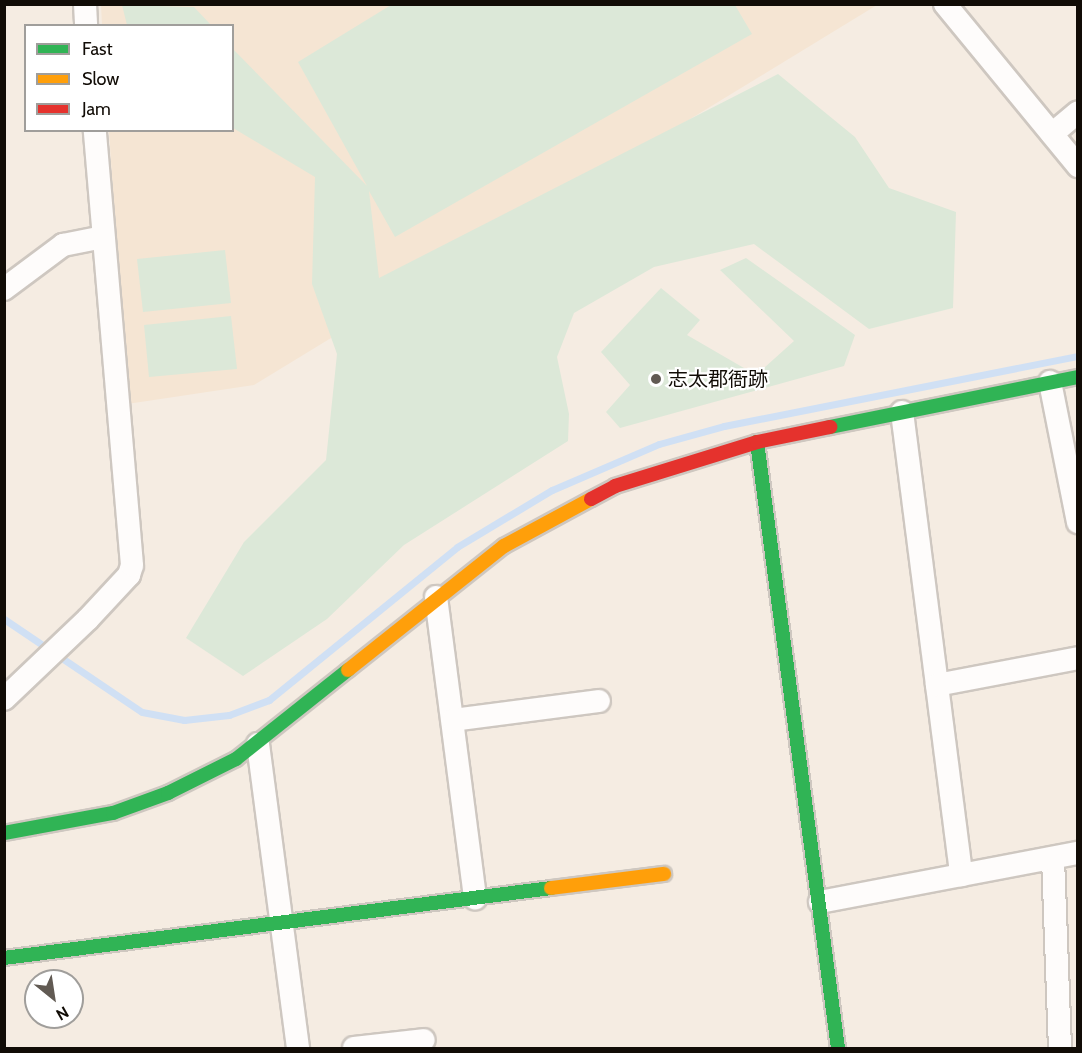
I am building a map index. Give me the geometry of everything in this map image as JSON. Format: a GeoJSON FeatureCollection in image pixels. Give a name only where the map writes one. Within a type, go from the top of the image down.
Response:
{"type":"FeatureCollection","features":[{"type":"Feature","properties":{"kind":"street"},"geometry":{"type":"LineString","coordinates":[[85,4],[86,24]]}},
{"type":"Feature","properties":{"kind":"street"},"geometry":{"type":"LineString","coordinates":[[945,4],[1077,166]]}},
{"type":"Feature","properties":{"kind":"street"},"geometry":{"type":"LineString","coordinates":[[1052,134],[1077,112]]}},
{"type":"Feature","properties":{"kind":"street"},"geometry":{"type":"LineString","coordinates":[[4,699],[63,644],[129,575],[132,565],[95,132]]}},
{"type":"Feature","properties":{"kind":"street"},"geometry":{"type":"LineString","coordinates":[[4,289],[63,245],[103,237]]}},
{"type":"Feature","properties":{"kind":"street"},"geometry":{"type":"LineString","coordinates":[[4,833],[113,813],[168,793],[258,744],[436,597],[504,546],[615,486],[757,442],[1077,377]]}},
{"type":"Feature","properties":{"kind":"street"},"geometry":{"type":"LineString","coordinates":[[1050,382],[1077,522]]}},
{"type":"Feature","properties":{"kind":"street"},"geometry":{"type":"LineString","coordinates":[[902,412],[962,875]]}},
{"type":"Feature","properties":{"kind":"street"},"geometry":{"type":"LineString","coordinates":[[757,442],[838,1048]]}},
{"type":"Feature","properties":{"kind":"street"},"geometry":{"type":"LineString","coordinates":[[436,597],[475,898]]}},
{"type":"Feature","properties":{"kind":"street"},"geometry":{"type":"LineString","coordinates":[[937,685],[1077,658]]}},
{"type":"Feature","properties":{"kind":"street"},"geometry":{"type":"LineString","coordinates":[[453,720],[598,701]]}},
{"type":"Feature","properties":{"kind":"street"},"geometry":{"type":"LineString","coordinates":[[258,744],[298,1048]]}},
{"type":"Feature","properties":{"kind":"street"},"geometry":{"type":"LineString","coordinates":[[820,902],[1077,853]]}},
{"type":"Feature","properties":{"kind":"street"},"geometry":{"type":"LineString","coordinates":[[1053,858],[1060,1048]]}},
{"type":"Feature","properties":{"kind":"street"},"geometry":{"type":"LineString","coordinates":[[4,958],[664,874]]}},
{"type":"Feature","properties":{"kind":"street"},"geometry":{"type":"LineString","coordinates":[[354,1048],[424,1040]]}},
{"type":"Feature","properties":{"kind":"shaded area"},"geometry":{"type":"Polygon","coordinates":[[[101,5],[877,5],[254,385],[127,404],[109,132],[234,132],[234,24],[102,24],[101,5]]]}},
{"type":"Feature","properties":{"kind":"green space"},"geometry":{"type":"Polygon","coordinates":[[[122,5],[194,7],[210,24],[127,24],[122,5]]]}},
{"type":"Feature","properties":{"kind":"green space"},"geometry":{"type":"Polygon","coordinates":[[[391,5],[735,5],[752,34],[395,237],[369,191],[379,278],[778,74],[855,137],[889,188],[956,212],[953,308],[869,329],[754,244],[654,267],[574,313],[557,357],[569,414],[568,441],[404,545],[327,619],[243,676],[186,638],[244,542],[326,460],[337,354],[312,284],[315,177],[234,129],[234,50],[367,186],[298,62],[391,5]]]}},
{"type":"Feature","properties":{"kind":"green space"},"geometry":{"type":"Polygon","coordinates":[[[225,250],[231,303],[143,312],[137,259],[225,250]]]}},
{"type":"Feature","properties":{"kind":"green space"},"geometry":{"type":"Polygon","coordinates":[[[746,258],[855,335],[844,366],[620,428],[606,412],[630,385],[601,352],[661,288],[700,320],[687,335],[756,375],[794,341],[720,270],[746,258]]]}},
{"type":"Feature","properties":{"kind":"green space"},"geometry":{"type":"Polygon","coordinates":[[[231,316],[237,369],[149,377],[144,325],[231,316]]]}},
{"type":"Feature","properties":{"kind":"waterway"},"geometry":{"type":"LineString","coordinates":[[4,619],[142,712],[184,720],[229,715],[269,700],[457,547],[552,490],[659,444],[724,426],[1078,356]]}},
{"type":"Feature","properties":{"kind":"traffic: fast"},"geometry":{"type":"LineString","coordinates":[[830,427],[1078,377]]}},
{"type":"Feature","properties":{"kind":"traffic: fast"},"geometry":{"type":"LineString","coordinates":[[757,442],[838,1048]]}},
{"type":"Feature","properties":{"kind":"traffic: fast"},"geometry":{"type":"LineString","coordinates":[[4,833],[113,813],[168,793],[236,759],[348,670]]}},
{"type":"Feature","properties":{"kind":"traffic: fast"},"geometry":{"type":"LineString","coordinates":[[4,958],[551,888]]}},
{"type":"Feature","properties":{"kind":"traffic: slow"},"geometry":{"type":"LineString","coordinates":[[348,670],[504,546],[591,499]]}},
{"type":"Feature","properties":{"kind":"traffic: slow"},"geometry":{"type":"LineString","coordinates":[[551,888],[664,874]]}},
{"type":"Feature","properties":{"kind":"traffic: jam"},"geometry":{"type":"LineString","coordinates":[[591,499],[615,486],[757,442],[830,427]]}},
{"type":"Feature","properties":{"kind":"place","name":"志太郡衙跡"},"geometry":{"type":"Point","coordinates":[656,379]}}]}
